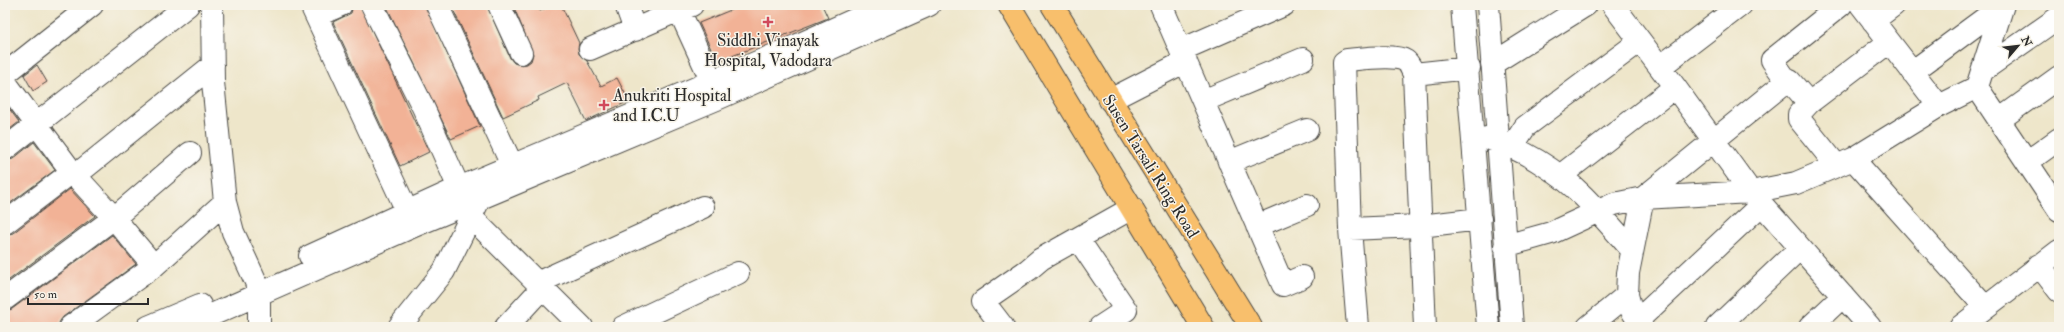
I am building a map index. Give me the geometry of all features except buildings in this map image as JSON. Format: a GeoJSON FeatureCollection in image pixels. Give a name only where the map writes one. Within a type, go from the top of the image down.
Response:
{"type":"FeatureCollection","features":[{"type":"Feature","properties":{"kind":"main road","name":"Susen Tarsali Ring Road"},"geometry":{"type":"LineString","coordinates":[[1009,5],[1203,327]]}},
{"type":"Feature","properties":{"kind":"main road","name":"Susen Tarsali Ring Road"},"geometry":{"type":"LineString","coordinates":[[1052,5],[1251,327]]}},
{"type":"Feature","properties":{"kind":"street"},"geometry":{"type":"LineString","coordinates":[[5,74],[92,5]]}},
{"type":"Feature","properties":{"kind":"street"},"geometry":{"type":"LineString","coordinates":[[5,149],[188,5]]}},
{"type":"Feature","properties":{"kind":"street"},"geometry":{"type":"LineString","coordinates":[[212,5],[213,65],[225,202],[233,232],[258,288],[259,327]]}},
{"type":"Feature","properties":{"kind":"street"},"geometry":{"type":"LineString","coordinates":[[340,5],[313,11],[407,211]]}},
{"type":"Feature","properties":{"kind":"street"},"geometry":{"type":"LineString","coordinates":[[372,5],[423,107],[458,188],[478,198],[540,285],[582,327]]}},
{"type":"Feature","properties":{"kind":"street"},"geometry":{"type":"LineString","coordinates":[[437,5],[512,165]]}},
{"type":"Feature","properties":{"kind":"street"},"geometry":{"type":"LineString","coordinates":[[499,5],[521,53]]}},
{"type":"Feature","properties":{"kind":"street"},"geometry":{"type":"LineString","coordinates":[[626,5],[635,30]]}},
{"type":"Feature","properties":{"kind":"street"},"geometry":{"type":"LineString","coordinates":[[148,327],[258,288],[478,198],[716,90],[798,46],[887,5]]}},
{"type":"Feature","properties":{"kind":"street"},"geometry":{"type":"LineString","coordinates":[[399,327],[444,271],[478,198],[512,165],[716,90],[929,5]]}},
{"type":"Feature","properties":{"kind":"street"},"geometry":{"type":"LineString","coordinates":[[1161,5],[1284,285],[1302,277]]}},
{"type":"Feature","properties":{"kind":"street"},"geometry":{"type":"LineString","coordinates":[[1110,100],[1184,56],[1284,5]]}},
{"type":"Feature","properties":{"kind":"street"},"geometry":{"type":"LineString","coordinates":[[1462,5],[1474,135],[1488,327]]}},
{"type":"Feature","properties":{"kind":"street"},"geometry":{"type":"LineString","coordinates":[[1488,5],[1492,64],[1505,144],[1505,246],[1512,327]]}},
{"type":"Feature","properties":{"kind":"street"},"geometry":{"type":"LineString","coordinates":[[1492,64],[1586,5]]}},
{"type":"Feature","properties":{"kind":"street"},"geometry":{"type":"LineString","coordinates":[[1613,5],[1756,198],[1870,327]]}},
{"type":"Feature","properties":{"kind":"street"},"geometry":{"type":"LineString","coordinates":[[1660,67],[1741,5]]}},
{"type":"Feature","properties":{"kind":"street"},"geometry":{"type":"LineString","coordinates":[[1809,103],[1790,81],[1787,81],[1772,60],[1842,5]]}},
{"type":"Feature","properties":{"kind":"street"},"geometry":{"type":"LineString","coordinates":[[1894,5],[1867,13],[1939,106]]}},
{"type":"Feature","properties":{"kind":"street"},"geometry":{"type":"LineString","coordinates":[[1912,72],[2003,5]]}},
{"type":"Feature","properties":{"kind":"street"},"geometry":{"type":"LineString","coordinates":[[2003,5],[1979,79],[1999,120],[2057,203]]}},
{"type":"Feature","properties":{"kind":"street"},"geometry":{"type":"LineString","coordinates":[[590,49],[686,8],[716,90]]}},
{"type":"Feature","properties":{"kind":"street"},"geometry":{"type":"LineString","coordinates":[[1505,246],[1551,233],[1614,204],[1643,198],[1756,198],[1845,163],[1939,106],[1979,79],[2059,17]]}},
{"type":"Feature","properties":{"kind":"street"},"geometry":{"type":"LineString","coordinates":[[1505,144],[1525,127],[1640,41]]}},
{"type":"Feature","properties":{"kind":"street"},"geometry":{"type":"LineString","coordinates":[[1889,42],[1809,103],[1799,114],[1799,119],[1845,163],[1985,307]]}},
{"type":"Feature","properties":{"kind":"street"},"geometry":{"type":"LineString","coordinates":[[1358,327],[1350,229],[1344,62],[1347,60],[1368,58],[1400,58],[1407,61],[1414,74],[1425,327]]}},
{"type":"Feature","properties":{"kind":"street"},"geometry":{"type":"LineString","coordinates":[[1203,101],[1303,59]]}},
{"type":"Feature","properties":{"kind":"street"},"geometry":{"type":"LineString","coordinates":[[5,223],[74,174],[213,65]]}},
{"type":"Feature","properties":{"kind":"street"},"geometry":{"type":"LineString","coordinates":[[1414,74],[1468,68]]}},
{"type":"Feature","properties":{"kind":"street"},"geometry":{"type":"LineString","coordinates":[[1999,120],[2059,77]]}},
{"type":"Feature","properties":{"kind":"street"},"geometry":{"type":"LineString","coordinates":[[1756,198],[1640,324],[1631,309],[1627,295],[1628,273],[1643,198],[1787,81]]}},
{"type":"Feature","properties":{"kind":"street"},"geometry":{"type":"LineString","coordinates":[[5,82],[36,126],[74,174],[114,218],[154,266]]}},
{"type":"Feature","properties":{"kind":"street"},"geometry":{"type":"LineString","coordinates":[[1560,176],[1675,87]]}},
{"type":"Feature","properties":{"kind":"street"},"geometry":{"type":"LineString","coordinates":[[1229,162],[1307,130]]}},
{"type":"Feature","properties":{"kind":"street"},"geometry":{"type":"LineString","coordinates":[[1474,135],[1505,144],[1560,176],[1583,196],[1632,250]]}},
{"type":"Feature","properties":{"kind":"street"},"geometry":{"type":"LineString","coordinates":[[2027,162],[2059,138]]}},
{"type":"Feature","properties":{"kind":"street"},"geometry":{"type":"LineString","coordinates":[[5,299],[114,218],[190,153]]}},
{"type":"Feature","properties":{"kind":"street"},"geometry":{"type":"LineString","coordinates":[[184,327],[407,211],[458,188]]}},
{"type":"Feature","properties":{"kind":"street"},"geometry":{"type":"LineString","coordinates":[[70,327],[154,266],[225,202]]}},
{"type":"Feature","properties":{"kind":"street"},"geometry":{"type":"LineString","coordinates":[[1257,226],[1306,205]]}},
{"type":"Feature","properties":{"kind":"street"},"geometry":{"type":"LineString","coordinates":[[506,327],[540,285],[703,206]]}},
{"type":"Feature","properties":{"kind":"street"},"geometry":{"type":"LineString","coordinates":[[1003,327],[983,301],[1028,270],[1041,259],[1132,208]]}},
{"type":"Feature","properties":{"kind":"street"},"geometry":{"type":"LineString","coordinates":[[1350,229],[1420,226],[1480,219]]}},
{"type":"Feature","properties":{"kind":"street"},"geometry":{"type":"LineString","coordinates":[[1078,239],[1126,310],[1100,327]]}},
{"type":"Feature","properties":{"kind":"street"},"geometry":{"type":"LineString","coordinates":[[1717,327],[1800,248]]}},
{"type":"Feature","properties":{"kind":"street"},"geometry":{"type":"LineString","coordinates":[[1960,327],[2059,251]]}},
{"type":"Feature","properties":{"kind":"street"},"geometry":{"type":"LineString","coordinates":[[2039,265],[2059,290]]}},
{"type":"Feature","properties":{"kind":"street"},"geometry":{"type":"LineString","coordinates":[[623,327],[738,273]]}},
{"type":"Feature","properties":{"kind":"street"},"geometry":{"type":"LineString","coordinates":[[1588,327],[1627,295]]}},
{"type":"Feature","properties":{"kind":"street"},"geometry":{"type":"LineString","coordinates":[[1810,327],[1843,296]]}},
{"type":"Feature","properties":{"kind":"place","name":"Siddhi Vinayak Hospital, Vadodara"},"geometry":{"type":"Point","coordinates":[768,22]}},
{"type":"Feature","properties":{"kind":"place","name":"Anukriti Hospital and I.C.U"},"geometry":{"type":"Point","coordinates":[604,105]}}]}
